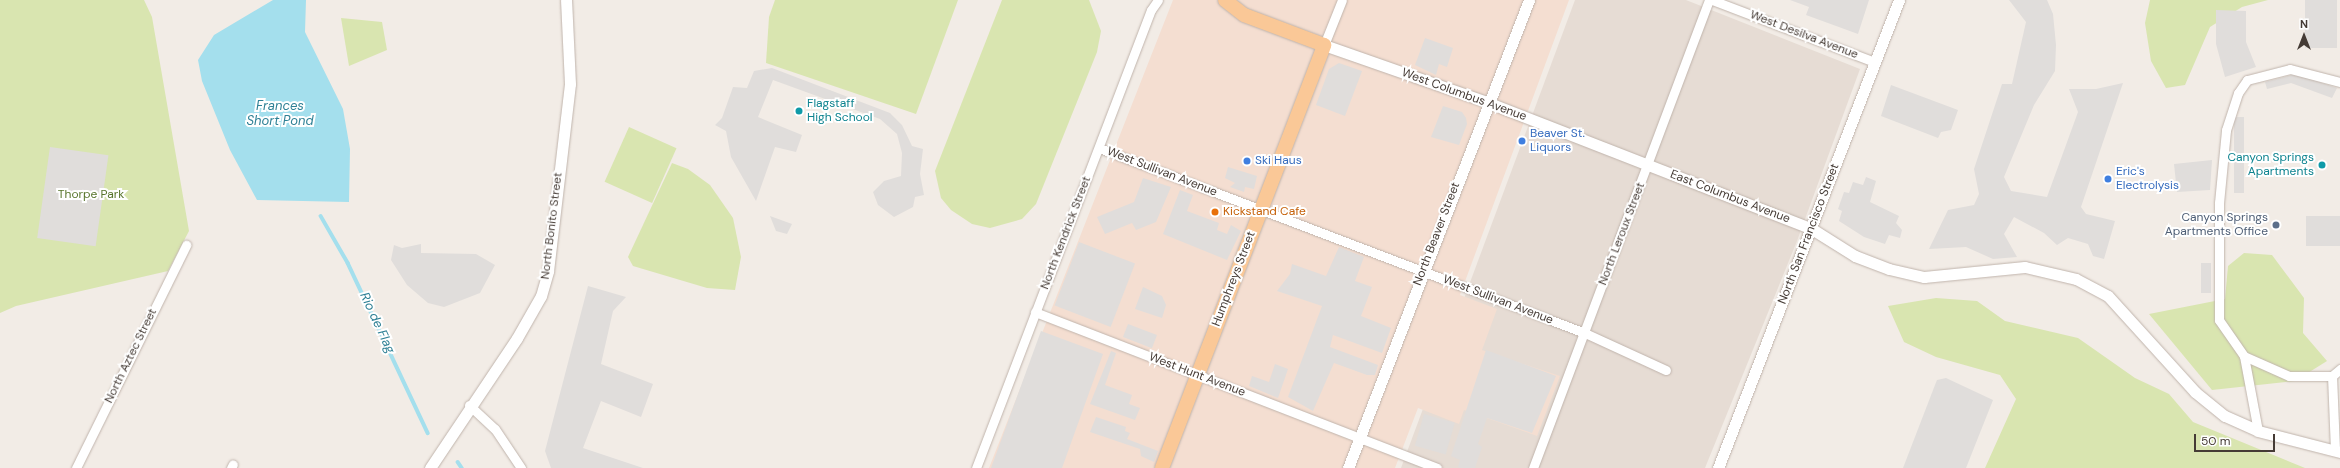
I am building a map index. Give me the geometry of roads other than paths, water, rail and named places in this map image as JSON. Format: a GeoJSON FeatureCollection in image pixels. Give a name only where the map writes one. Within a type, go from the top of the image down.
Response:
{"type":"FeatureCollection","features":[{"type":"Feature","properties":{"kind":"main road"},"geometry":{"type":"LineString","coordinates":[[1225,0],[1244,15],[1324,45]]}},
{"type":"Feature","properties":{"kind":"main road","name":"Humphreys Street"},"geometry":{"type":"LineString","coordinates":[[1162,468],[1324,45]]}},
{"type":"Feature","properties":{"kind":"street","name":"North Bonito Street"},"geometry":{"type":"LineString","coordinates":[[430,468],[469,405],[517,338],[541,296],[548,271],[570,84],[566,0]]}},
{"type":"Feature","properties":{"kind":"street","name":"North Kendrick Street"},"geometry":{"type":"LineString","coordinates":[[976,468],[1151,10],[1158,0]]}},
{"type":"Feature","properties":{"kind":"street","name":"Humphreys Street"},"geometry":{"type":"LineString","coordinates":[[1324,45],[1342,0]]}},
{"type":"Feature","properties":{"kind":"street","name":"North Beaver Street"},"geometry":{"type":"LineString","coordinates":[[1348,468],[1487,102],[1528,0]]}},
{"type":"Feature","properties":{"kind":"street","name":"West Desilva Avenue"},"geometry":{"type":"LineString","coordinates":[[1710,0],[1874,62]]}},
{"type":"Feature","properties":{"kind":"street","name":"North Leroux Street"},"geometry":{"type":"LineString","coordinates":[[1533,468],[1710,0]]}},
{"type":"Feature","properties":{"kind":"street","name":"North San Francisco Street"},"geometry":{"type":"LineString","coordinates":[[1718,468],[1812,229],[1898,0]]}},
{"type":"Feature","properties":{"kind":"street","name":"West Columbus Avenue"},"geometry":{"type":"LineString","coordinates":[[1324,45],[1487,102],[1647,165]]}},
{"type":"Feature","properties":{"kind":"street"},"geometry":{"type":"LineString","coordinates":[[2258,431],[2244,356],[2219,320],[2219,203],[2226,130],[2238,92],[2247,80],[2290,69],[2340,82]]}},
{"type":"Feature","properties":{"kind":"street","name":"West Sullivan Avenue"},"geometry":{"type":"LineString","coordinates":[[1099,148],[1584,333],[1666,370]]}},
{"type":"Feature","properties":{"kind":"street","name":"East Columbus Avenue"},"geometry":{"type":"LineString","coordinates":[[1647,165],[1812,229],[1855,256],[1924,277],[2025,267],[2076,279],[2108,296],[2195,392],[2225,416],[2258,431],[2338,451]]}},
{"type":"Feature","properties":{"kind":"street","name":"North Aztec Street"},"geometry":{"type":"LineString","coordinates":[[76,468],[186,245]]}},
{"type":"Feature","properties":{"kind":"street","name":"West Hunt Avenue"},"geometry":{"type":"LineString","coordinates":[[1035,312],[1437,468]]}},
{"type":"Feature","properties":{"kind":"street"},"geometry":{"type":"LineString","coordinates":[[2244,356],[2289,376],[2332,376],[2340,369]]}},
{"type":"Feature","properties":{"kind":"street"},"geometry":{"type":"LineString","coordinates":[[2332,376],[2338,451]]}},
{"type":"Feature","properties":{"kind":"street"},"geometry":{"type":"LineString","coordinates":[[469,405],[495,429],[520,468]]}},
{"type":"Feature","properties":{"kind":"water","name":"Frances Short Pond"},"geometry":{"type":"Polygon","coordinates":[[[273,0],[306,0],[305,32],[343,109],[350,149],[349,202],[257,200],[230,150],[202,81],[198,60],[214,35],[273,0]]]}},
{"type":"Feature","properties":{"kind":"waterway","name":"Rio de Flag"},"geometry":{"type":"LineString","coordinates":[[321,216],[348,263],[428,433]]}},
{"type":"Feature","properties":{"kind":"waterway","name":"Rio de Flag"},"geometry":{"type":"LineString","coordinates":[[458,462],[462,468]]}},
{"type":"Feature","properties":{"kind":"place","name":"Flagstaff High School"},"geometry":{"type":"Point","coordinates":[799,111]}},
{"type":"Feature","properties":{"kind":"place","name":"Beaver St. Liquors"},"geometry":{"type":"Point","coordinates":[1522,141]}},
{"type":"Feature","properties":{"kind":"place","name":"Ski Haus"},"geometry":{"type":"Point","coordinates":[1247,161]}},
{"type":"Feature","properties":{"kind":"place","name":"Canyon Springs Apartments"},"geometry":{"type":"Point","coordinates":[2322,165]}},
{"type":"Feature","properties":{"kind":"place","name":"Eric's Electrolysis"},"geometry":{"type":"Point","coordinates":[2108,179]}},
{"type":"Feature","properties":{"kind":"place","name":"Kickstand Cafe"},"geometry":{"type":"Point","coordinates":[1215,212]}},
{"type":"Feature","properties":{"kind":"place","name":"Canyon Springs Apartments Office"},"geometry":{"type":"Point","coordinates":[2276,225]}},
{"type":"Feature","properties":{"kind":"park label","name":"Thorpe Park"},"geometry":{"type":"Point","coordinates":[91,195]}}]}
